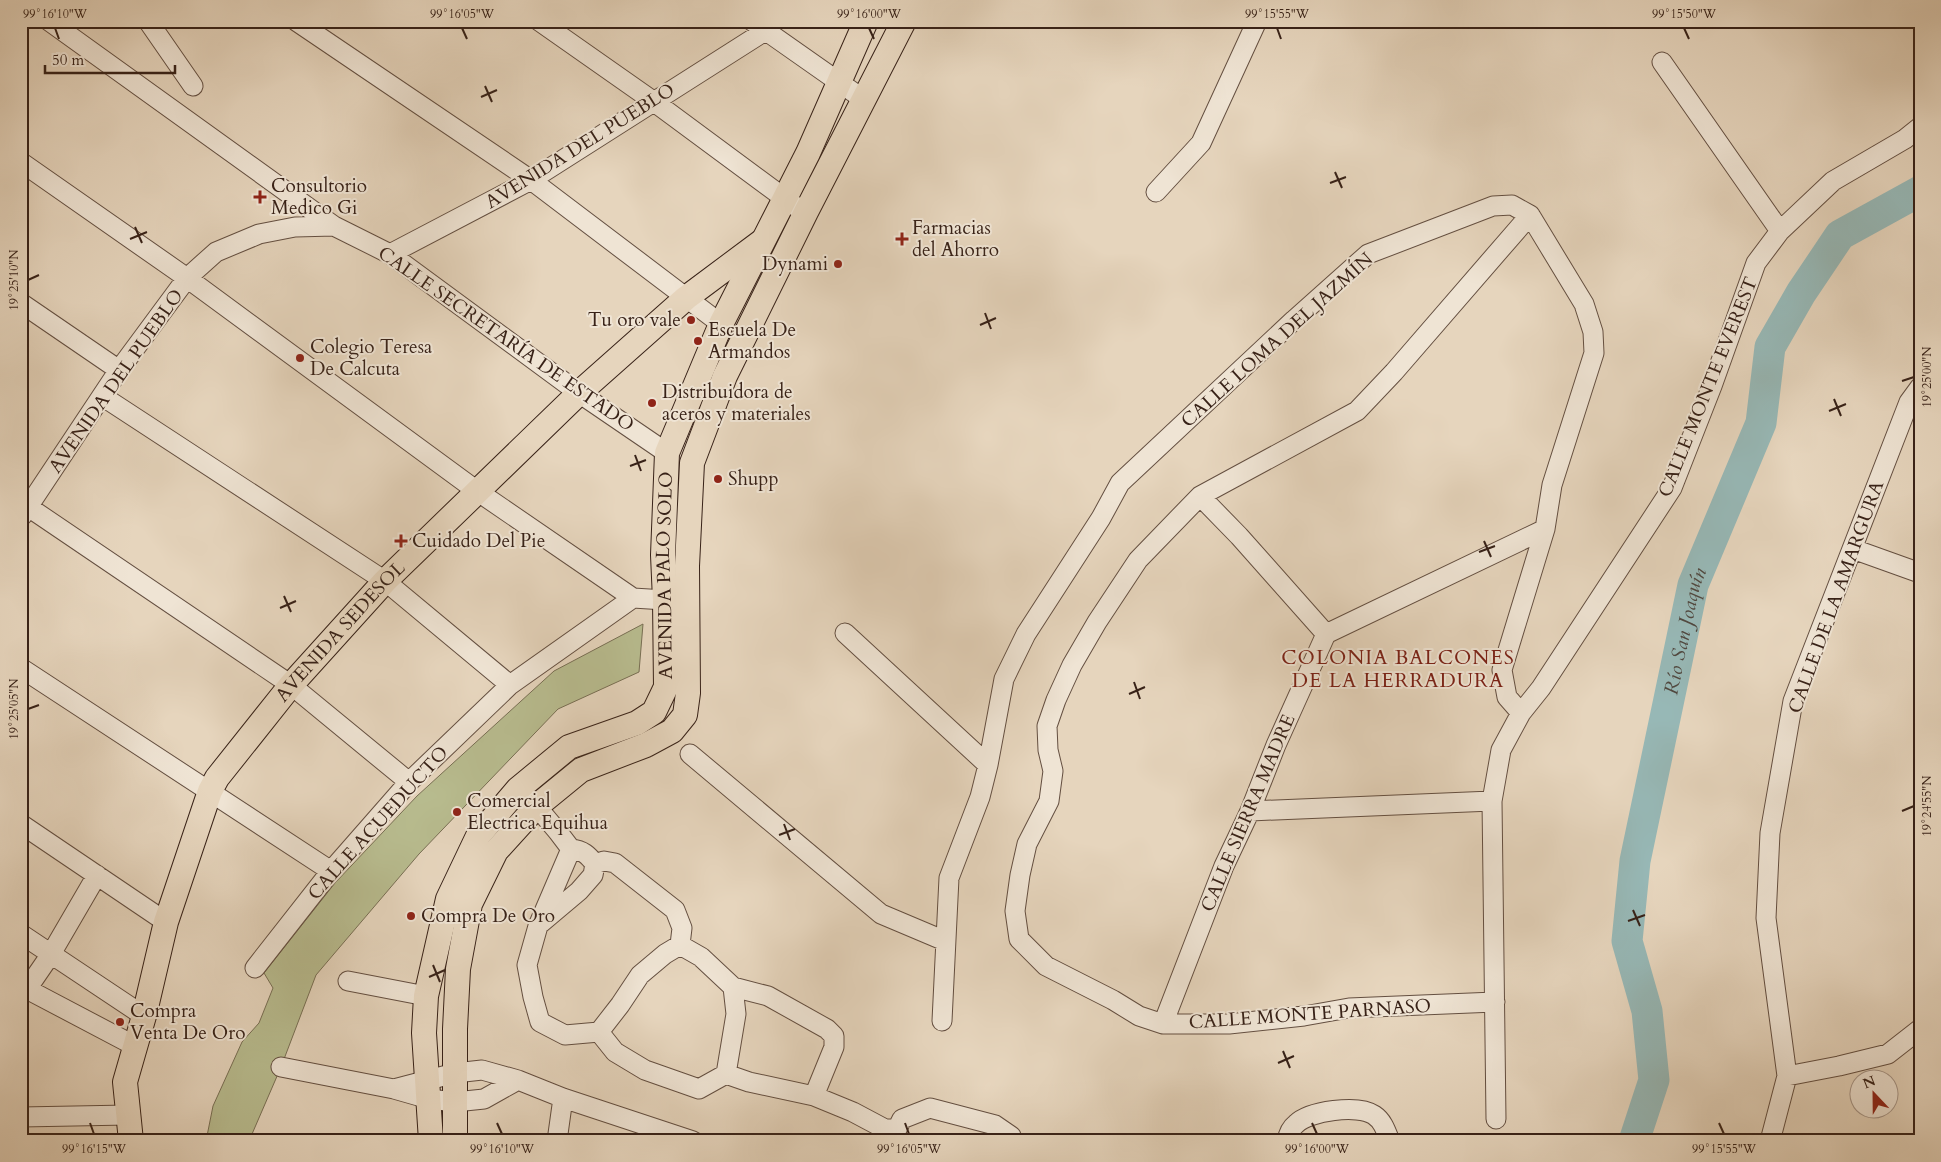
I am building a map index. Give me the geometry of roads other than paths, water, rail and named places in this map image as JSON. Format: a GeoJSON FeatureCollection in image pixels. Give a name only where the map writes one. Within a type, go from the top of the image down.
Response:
{"type":"FeatureCollection","features":[{"type":"Feature","properties":{"kind":"main road","name":"AVENIDA PALO SOLO"},"geometry":{"type":"LineString","coordinates":[[431,1141],[424,1033],[426,996],[448,899],[478,836],[518,789],[569,747],[637,723],[654,712],[666,687],[663,555],[667,453],[721,324],[766,239],[808,153],[866,21]]}},
{"type":"Feature","properties":{"kind":"main road","name":"AVENIDA PALO SOLO"},"geometry":{"type":"LineString","coordinates":[[455,1141],[455,1029],[458,969],[470,904],[496,851],[537,806],[581,770],[655,740],[672,731],[685,714],[688,694],[687,566],[692,463],[725,376],[806,212],[904,21]]}},
{"type":"Feature","properties":{"kind":"main road","name":"AVENIDA SEDESOL"},"geometry":{"type":"LineString","coordinates":[[131,1141],[125,1082],[144,1016],[166,922],[210,791],[217,778],[291,685],[385,581],[477,491],[579,393],[686,298],[806,212]]}},
{"type":"Feature","properties":{"kind":"street","name":"CALLE SECRETARÍA DE ESTADO"},"geometry":{"type":"LineString","coordinates":[[49,21],[334,226],[390,254],[579,393],[667,453]]}},
{"type":"Feature","properties":{"kind":"street"},"geometry":{"type":"LineString","coordinates":[[148,21],[193,86]]}},
{"type":"Feature","properties":{"kind":"street"},"geometry":{"type":"LineString","coordinates":[[296,21],[531,180],[721,324]]}},
{"type":"Feature","properties":{"kind":"street"},"geometry":{"type":"LineString","coordinates":[[539,21],[653,101],[785,200],[806,212]]}},
{"type":"Feature","properties":{"kind":"street"},"geometry":{"type":"LineString","coordinates":[[1156,192],[1202,143],[1257,21]]}},
{"type":"Feature","properties":{"kind":"street","name":"AVENIDA DEL PUEBLO"},"geometry":{"type":"LineString","coordinates":[[390,254],[531,180],[653,101],[758,26]]}},
{"type":"Feature","properties":{"kind":"street"},"geometry":{"type":"LineString","coordinates":[[758,26],[863,99]]}},
{"type":"Feature","properties":{"kind":"street"},"geometry":{"type":"LineString","coordinates":[[1662,62],[1780,231]]}},
{"type":"Feature","properties":{"kind":"street","name":"CALLE MONTE EVEREST"},"geometry":{"type":"LineString","coordinates":[[1521,713],[1541,688],[1672,488],[1712,386],[1756,264],[1780,231],[1833,181],[1905,140],[1920,127]]}},
{"type":"Feature","properties":{"kind":"street"},"geometry":{"type":"LineString","coordinates":[[21,162],[187,278],[477,491],[633,598],[665,600]]}},
{"type":"Feature","properties":{"kind":"street","name":"CALLE LOMA DEL JAZMÍN"},"geometry":{"type":"LineString","coordinates":[[942,1021],[949,878],[980,797],[1004,679],[1026,634],[1102,518],[1120,483],[1294,320],[1368,254],[1492,206],[1512,205],[1530,214]]}},
{"type":"Feature","properties":{"kind":"street"},"geometry":{"type":"LineString","coordinates":[[1496,1120],[1492,801],[1501,750],[1521,713],[1507,697],[1502,670],[1545,529],[1552,485],[1594,353],[1593,332],[1584,304],[1530,214]]}},
{"type":"Feature","properties":{"kind":"street","name":"CALLE MONTE PARNASO"},"geometry":{"type":"LineString","coordinates":[[1495,1002],[1349,1008],[1304,1016],[1229,1024],[1162,1024],[1139,1016],[1113,1000],[1046,966],[1019,939],[1015,911],[1027,844],[1049,801],[1053,771],[1048,750],[1048,726],[1056,700],[1072,665],[1097,622],[1138,560],[1200,496],[1357,411],[1394,372],[1530,214]]}},
{"type":"Feature","properties":{"kind":"street","name":"AVENIDA DEL PUEBLO"},"geometry":{"type":"LineString","coordinates":[[24,509],[119,370],[187,278],[216,252],[260,234],[295,227],[334,226]]}},
{"type":"Feature","properties":{"kind":"street"},"geometry":{"type":"LineString","coordinates":[[21,303],[119,370]]}},
{"type":"Feature","properties":{"kind":"street","name":"CALLE DE LA AMARGURA"},"geometry":{"type":"LineString","coordinates":[[1770,1141],[1787,1076],[1766,918],[1770,833],[1793,701],[1909,402],[1920,387]]}},
{"type":"Feature","properties":{"kind":"street"},"geometry":{"type":"LineString","coordinates":[[102,396],[385,581],[510,685]]}},
{"type":"Feature","properties":{"kind":"street"},"geometry":{"type":"LineString","coordinates":[[1200,496],[1239,536],[1326,634],[1545,529]]}},
{"type":"Feature","properties":{"kind":"street"},"geometry":{"type":"LineString","coordinates":[[24,509],[291,685],[409,782]]}},
{"type":"Feature","properties":{"kind":"street"},"geometry":{"type":"LineString","coordinates":[[1853,549],[1920,573]]}},
{"type":"Feature","properties":{"kind":"street","name":"CALLE ACUEDUCTO"},"geometry":{"type":"LineString","coordinates":[[254,968],[331,871],[409,782],[510,685],[633,598]]}},
{"type":"Feature","properties":{"kind":"street"},"geometry":{"type":"LineString","coordinates":[[845,633],[988,765]]}},
{"type":"Feature","properties":{"kind":"street","name":"CALLE SIERRA MADRE"},"geometry":{"type":"LineString","coordinates":[[1162,1024],[1224,866],[1250,811],[1276,745],[1326,634]]}},
{"type":"Feature","properties":{"kind":"street"},"geometry":{"type":"LineString","coordinates":[[21,668],[331,871]]}},
{"type":"Feature","properties":{"kind":"street"},"geometry":{"type":"LineString","coordinates":[[690,754],[880,914],[945,941]]}},
{"type":"Feature","properties":{"kind":"street"},"geometry":{"type":"LineString","coordinates":[[518,789],[537,806],[571,849],[580,850],[588,855],[595,864],[593,875],[579,891],[538,926]]}},
{"type":"Feature","properties":{"kind":"street"},"geometry":{"type":"LineString","coordinates":[[1250,811],[1492,801]]}},
{"type":"Feature","properties":{"kind":"street"},"geometry":{"type":"LineString","coordinates":[[21,824],[166,922]]}},
{"type":"Feature","properties":{"kind":"street"},"geometry":{"type":"LineString","coordinates":[[571,849],[538,926],[527,965],[540,1022],[565,1034],[599,1032],[640,975],[665,954],[680,945]]}},
{"type":"Feature","properties":{"kind":"street"},"geometry":{"type":"LineString","coordinates":[[595,864],[604,862],[615,863],[675,910],[682,928],[680,945]]}},
{"type":"Feature","properties":{"kind":"street"},"geometry":{"type":"LineString","coordinates":[[97,875],[51,954],[24,988],[136,1046]]}},
{"type":"Feature","properties":{"kind":"street"},"geometry":{"type":"LineString","coordinates":[[21,934],[144,1016]]}},
{"type":"Feature","properties":{"kind":"street"},"geometry":{"type":"LineString","coordinates":[[680,945],[701,957],[733,987],[768,996],[827,1029],[834,1036],[834,1047],[814,1096]]}},
{"type":"Feature","properties":{"kind":"street"},"geometry":{"type":"LineString","coordinates":[[348,981],[426,996]]}},
{"type":"Feature","properties":{"kind":"street"},"geometry":{"type":"LineString","coordinates":[[726,1074],[736,1014],[733,987]]}},
{"type":"Feature","properties":{"kind":"street"},"geometry":{"type":"LineString","coordinates":[[1787,1076],[1840,1066],[1888,1054],[1920,1029]]}},
{"type":"Feature","properties":{"kind":"street"},"geometry":{"type":"LineString","coordinates":[[599,1032],[615,1052],[645,1070],[699,1089],[726,1074],[749,1082],[814,1096],[853,1112],[899,1135],[902,1119],[930,1108],[995,1125],[1010,1136],[1011,1141]]}},
{"type":"Feature","properties":{"kind":"street"},"geometry":{"type":"LineString","coordinates":[[281,1067],[394,1089],[428,1089],[455,1102],[484,1099],[518,1080]]}},
{"type":"Feature","properties":{"kind":"street"},"geometry":{"type":"LineString","coordinates":[[428,1089],[455,1073],[482,1070],[518,1080],[562,1098],[693,1141]]}},
{"type":"Feature","properties":{"kind":"street"},"geometry":{"type":"LineString","coordinates":[[558,1141],[562,1098]]}},
{"type":"Feature","properties":{"kind":"street"},"geometry":{"type":"LineString","coordinates":[[1287,1138],[1295,1124],[1308,1116],[1336,1110],[1362,1110],[1374,1115],[1387,1133]]}},
{"type":"Feature","properties":{"kind":"street"},"geometry":{"type":"LineString","coordinates":[[21,1117],[128,1114]]}},
{"type":"Feature","properties":{"kind":"waterway","name":"Río San Joaquín"},"geometry":{"type":"LineString","coordinates":[[1634,1141],[1654,1080],[1647,1011],[1627,941],[1635,861],[1693,585],[1761,423],[1770,347],[1801,293],[1840,235],[1920,191]]}},
{"type":"Feature","properties":{"kind":"place","name":"Consultorio Medico Gi"},"geometry":{"type":"Point","coordinates":[260,197]}},
{"type":"Feature","properties":{"kind":"place","name":"Farmacias del Ahorro"},"geometry":{"type":"Point","coordinates":[902,239]}},
{"type":"Feature","properties":{"kind":"place","name":"Dynami"},"geometry":{"type":"Point","coordinates":[838,264]}},
{"type":"Feature","properties":{"kind":"place","name":"Tu oro vale"},"geometry":{"type":"Point","coordinates":[691,320]}},
{"type":"Feature","properties":{"kind":"place","name":"Escuela De Armandos"},"geometry":{"type":"Point","coordinates":[698,341]}},
{"type":"Feature","properties":{"kind":"place","name":"Colegio Teresa De Calcuta"},"geometry":{"type":"Point","coordinates":[300,358]}},
{"type":"Feature","properties":{"kind":"place","name":"Distribuidora de aceros y materiales"},"geometry":{"type":"Point","coordinates":[652,403]}},
{"type":"Feature","properties":{"kind":"place","name":"Shupp"},"geometry":{"type":"Point","coordinates":[718,479]}},
{"type":"Feature","properties":{"kind":"place","name":"Cuidado Del Pie"},"geometry":{"type":"Point","coordinates":[401,541]}},
{"type":"Feature","properties":{"kind":"place","name":"Comercial Electrica Equihua"},"geometry":{"type":"Point","coordinates":[457,812]}},
{"type":"Feature","properties":{"kind":"place","name":"Compra De Oro"},"geometry":{"type":"Point","coordinates":[411,916]}},
{"type":"Feature","properties":{"kind":"place","name":"Compra Venta De Oro"},"geometry":{"type":"Point","coordinates":[120,1022]}},
{"type":"Feature","properties":{"kind":"district","name":"COLONIA BALCONES DE LA HERRADURA"},"geometry":{"type":"Point","coordinates":[1398,668]}}]}
